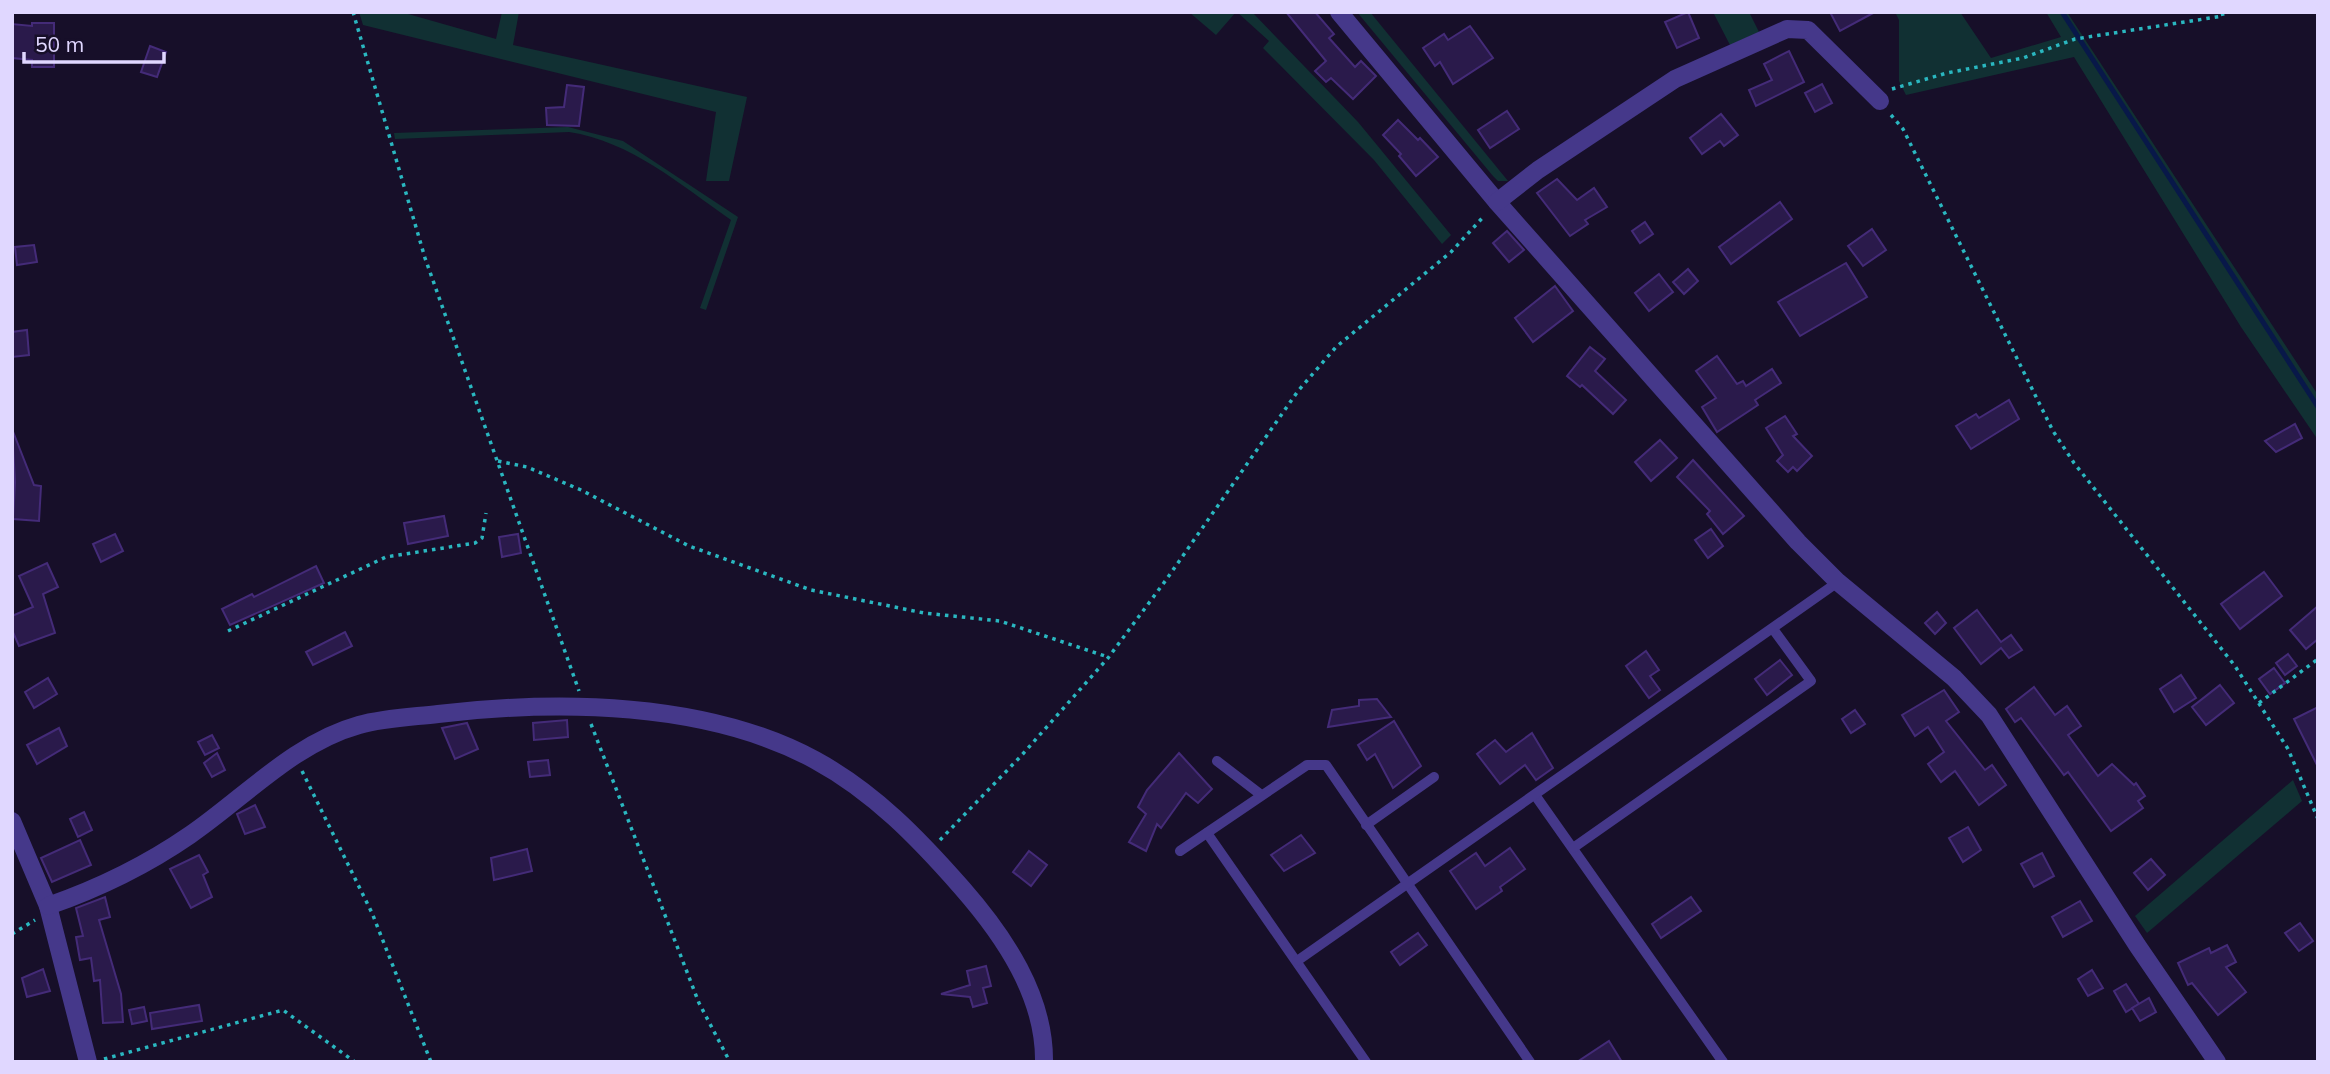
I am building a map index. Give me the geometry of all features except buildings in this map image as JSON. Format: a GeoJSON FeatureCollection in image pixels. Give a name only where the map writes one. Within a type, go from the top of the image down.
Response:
{"type":"FeatureCollection","features":[{"type":"Feature","properties":{"kind":"street"},"geometry":{"type":"LineString","coordinates":[[1339,12],[1497,202],[1798,542],[1838,582],[1954,678],[1989,715],[2137,945],[2217,1062]]}},
{"type":"Feature","properties":{"kind":"street"},"geometry":{"type":"LineString","coordinates":[[1497,202],[1538,170],[1675,79],[1787,29],[1808,30],[1877,98]]}},
{"type":"Feature","properties":{"kind":"street"},"geometry":{"type":"LineString","coordinates":[[48,906],[77,896],[167,849],[293,758],[360,724],[487,709],[584,706],[655,713],[761,737],[792,749],[872,796],[929,851],[982,911],[1018,965],[1040,1024],[1044,1062]]}},
{"type":"Feature","properties":{"kind":"street"},"geometry":{"type":"LineString","coordinates":[[12,821],[48,906],[88,1062]]}},
{"type":"Feature","properties":{"kind":"lane"},"geometry":{"type":"LineString","coordinates":[[1297,961],[1838,582]]}},
{"type":"Feature","properties":{"kind":"lane"},"geometry":{"type":"LineString","coordinates":[[1573,848],[1811,681],[1773,628]]}},
{"type":"Feature","properties":{"kind":"lane"},"geometry":{"type":"LineString","coordinates":[[1217,761],[1260,794]]}},
{"type":"Feature","properties":{"kind":"lane"},"geometry":{"type":"LineString","coordinates":[[1180,851],[1260,794],[1307,765],[1326,765],[1527,1058],[1513,1062]]}},
{"type":"Feature","properties":{"kind":"lane"},"geometry":{"type":"LineString","coordinates":[[1366,825],[1434,777]]}},
{"type":"Feature","properties":{"kind":"lane"},"geometry":{"type":"LineString","coordinates":[[1535,795],[1723,1062]]}},
{"type":"Feature","properties":{"kind":"lane"},"geometry":{"type":"LineString","coordinates":[[1207,833],[1366,1062]]}},
{"type":"Feature","properties":{"kind":"path"},"geometry":{"type":"LineString","coordinates":[[353,12],[425,258],[584,706],[699,1003],[730,1062]]}},
{"type":"Feature","properties":{"kind":"path"},"geometry":{"type":"LineString","coordinates":[[2222,12],[2223,16],[2088,37],[2023,58],[1947,74],[1877,98],[1903,129],[2053,431],[2074,463],[2235,666],[2288,749],[2318,819]]}},
{"type":"Feature","properties":{"kind":"path"},"geometry":{"type":"LineString","coordinates":[[929,851],[1021,756],[1108,658],[1298,391],[1336,347],[1451,252],[1497,202]]}},
{"type":"Feature","properties":{"kind":"path"},"geometry":{"type":"LineString","coordinates":[[498,461],[527,467],[581,490],[689,546],[811,590],[902,609],[1000,621],[1108,658]]}},
{"type":"Feature","properties":{"kind":"path"},"geometry":{"type":"LineString","coordinates":[[228,631],[386,557],[475,542],[482,538],[486,513]]}},
{"type":"Feature","properties":{"kind":"path"},"geometry":{"type":"LineString","coordinates":[[2259,703],[2318,659]]}},
{"type":"Feature","properties":{"kind":"path"},"geometry":{"type":"LineString","coordinates":[[293,758],[306,777],[372,913],[431,1062]]}},
{"type":"Feature","properties":{"kind":"path"},"geometry":{"type":"LineString","coordinates":[[95,1062],[283,1010],[355,1062]]}},
{"type":"Feature","properties":{"kind":"green space"},"geometry":{"type":"Polygon","coordinates":[[[359,12],[401,12],[496,39],[502,12],[519,12],[513,45],[747,97],[729,181],[706,181],[716,112],[363,25],[359,12]]]}},
{"type":"Feature","properties":{"kind":"green space"},"geometry":{"type":"Polygon","coordinates":[[[1189,12],[1236,12],[1216,35],[1189,12]]]}},
{"type":"Feature","properties":{"kind":"green space"},"geometry":{"type":"Polygon","coordinates":[[[1237,12],[1252,12],[1358,122],[1451,235],[1442,244],[1374,160],[1263,48],[1269,41],[1237,12]]]}},
{"type":"Feature","properties":{"kind":"green space"},"geometry":{"type":"Polygon","coordinates":[[[1357,12],[1370,12],[1508,181],[1498,181],[1493,176],[1357,12]]]}},
{"type":"Feature","properties":{"kind":"green space"},"geometry":{"type":"Polygon","coordinates":[[[1713,12],[1749,12],[1759,32],[1730,45],[1713,12]]]}},
{"type":"Feature","properties":{"kind":"green space"},"geometry":{"type":"Polygon","coordinates":[[[1895,12],[1960,12],[1991,58],[2061,37],[2046,12],[2067,12],[2318,395],[2318,440],[2241,327],[2074,57],[1906,95],[1899,81],[1899,20],[1895,12]]]}},
{"type":"Feature","properties":{"kind":"green space"},"geometry":{"type":"Polygon","coordinates":[[[568,127],[623,141],[738,217],[706,310],[700,308],[731,220],[654,166],[613,145],[569,132],[395,139],[394,133],[568,127]]]}},
{"type":"Feature","properties":{"kind":"green space"},"geometry":{"type":"Polygon","coordinates":[[[2293,780],[2302,801],[2147,933],[2135,916],[2293,780]]]}},
{"type":"Feature","properties":{"kind":"waterway"},"geometry":{"type":"LineString","coordinates":[[2062,12],[2318,407]]}}]}
